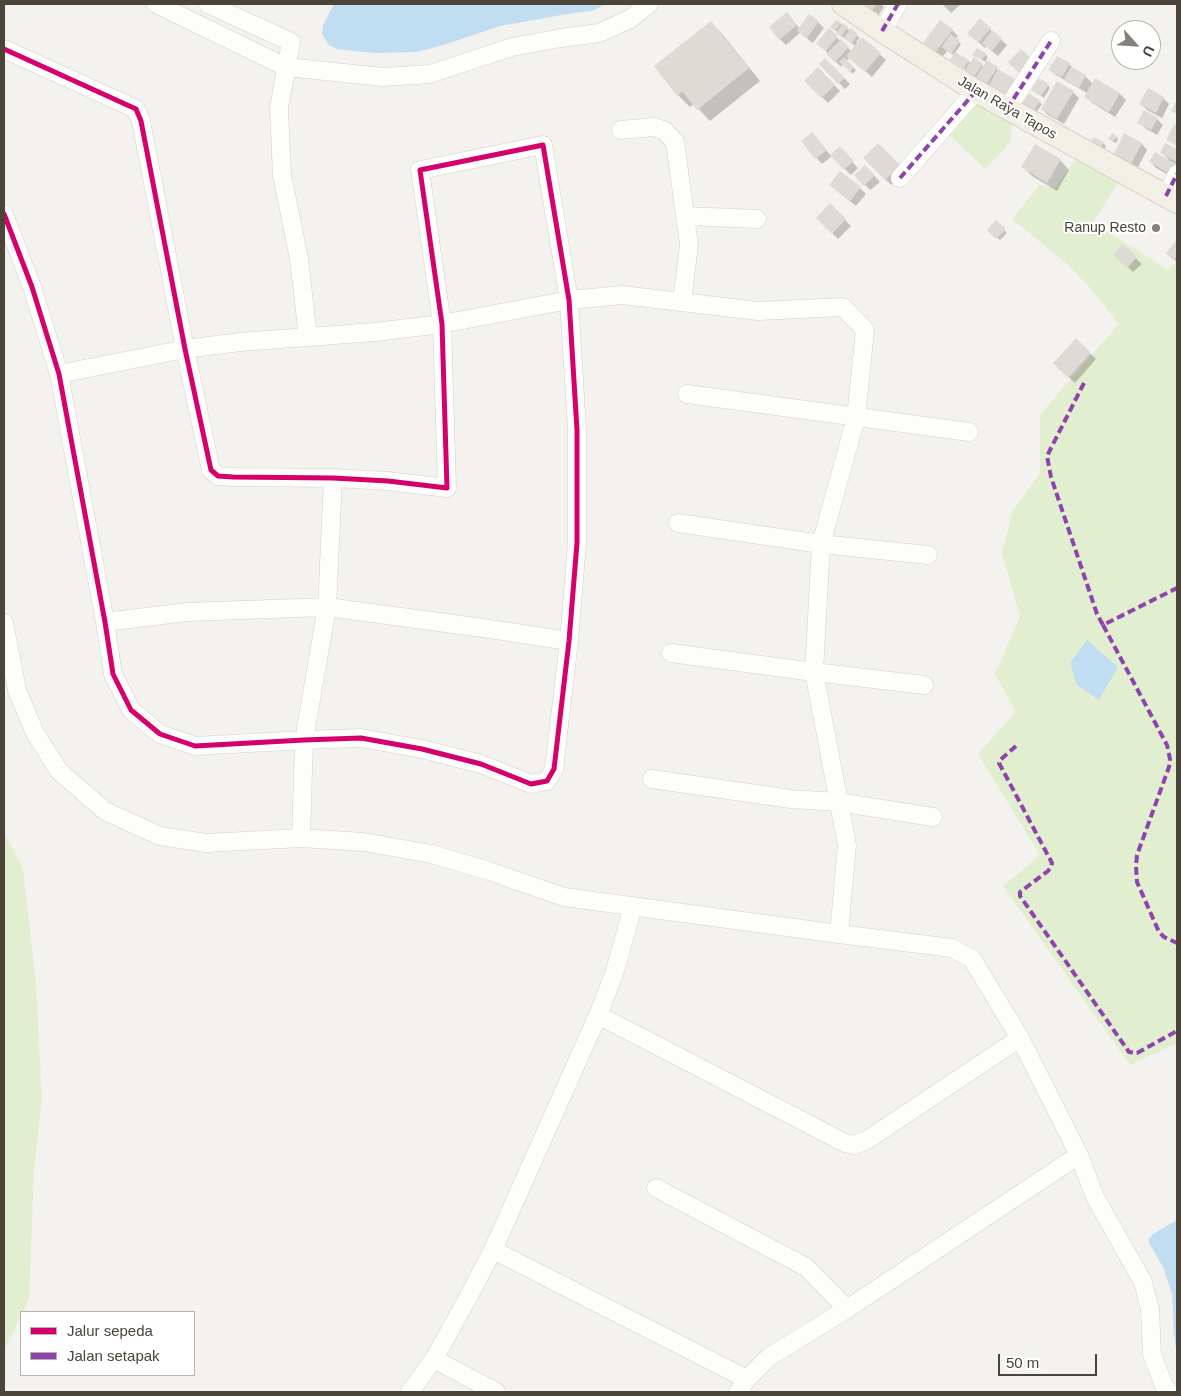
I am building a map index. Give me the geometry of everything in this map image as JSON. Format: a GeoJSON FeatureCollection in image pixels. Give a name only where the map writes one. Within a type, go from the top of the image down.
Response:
{"type":"FeatureCollection","features":[{"type":"Feature","properties":{"kind":"main road","name":"Jalan Raya Tapos"},"geometry":{"type":"LineString","coordinates":[[843,4],[976,91],[1172,199]]}},
{"type":"Feature","properties":{"kind":"street"},"geometry":{"type":"LineString","coordinates":[[156,4],[286,67],[383,78],[430,74],[512,47],[561,38],[599,34],[630,18],[649,4]]}},
{"type":"Feature","properties":{"kind":"street"},"geometry":{"type":"LineString","coordinates":[[208,4],[291,42],[279,108],[282,175],[299,259],[308,336]]}},
{"type":"Feature","properties":{"kind":"street"},"geometry":{"type":"LineString","coordinates":[[882,31],[898,4]]}},
{"type":"Feature","properties":{"kind":"street"},"geometry":{"type":"LineString","coordinates":[[1007,109],[1050,41]]}},
{"type":"Feature","properties":{"kind":"street"},"geometry":{"type":"LineString","coordinates":[[4,49],[136,109],[141,121],[185,349],[211,470],[218,476],[333,478],[388,481],[447,488],[442,324],[420,170],[544,145],[569,300],[577,430],[577,543],[570,641],[554,768],[547,781],[531,784],[481,764],[422,749],[361,738],[196,746],[160,734],[132,710],[113,674],[105,622],[58,374],[32,287],[4,214]]}},
{"type":"Feature","properties":{"kind":"street"},"geometry":{"type":"LineString","coordinates":[[900,178],[976,91]]}},
{"type":"Feature","properties":{"kind":"street"},"geometry":{"type":"LineString","coordinates":[[621,130],[654,128],[665,131],[675,142],[689,245],[682,302]]}},
{"type":"Feature","properties":{"kind":"street"},"geometry":{"type":"LineString","coordinates":[[1172,199],[1177,174]]}},
{"type":"Feature","properties":{"kind":"street"},"geometry":{"type":"LineString","coordinates":[[685,216],[757,219]]}},
{"type":"Feature","properties":{"kind":"street"},"geometry":{"type":"LineString","coordinates":[[58,374],[185,349],[240,342],[375,332],[442,324],[569,300],[622,294],[758,311],[843,307],[865,330],[856,418],[821,544],[814,672],[847,845],[839,934]]}},
{"type":"Feature","properties":{"kind":"street"},"geometry":{"type":"LineString","coordinates":[[687,394],[969,432]]}},
{"type":"Feature","properties":{"kind":"street"},"geometry":{"type":"LineString","coordinates":[[301,838],[304,740],[327,607],[333,478]]}},
{"type":"Feature","properties":{"kind":"street"},"geometry":{"type":"LineString","coordinates":[[678,523],[821,544],[928,555]]}},
{"type":"Feature","properties":{"kind":"street"},"geometry":{"type":"LineString","coordinates":[[105,622],[187,612],[327,607],[474,626],[570,641]]}},
{"type":"Feature","properties":{"kind":"street"},"geometry":{"type":"LineString","coordinates":[[4,623],[17,690],[34,733],[59,771],[105,811],[160,836],[206,843],[301,838],[364,842],[432,854],[564,897],[952,948],[972,959],[1020,1038],[1079,1155],[1096,1197],[1143,1282],[1150,1309],[1152,1354],[1164,1386],[1169,1392]]}},
{"type":"Feature","properties":{"kind":"street"},"geometry":{"type":"LineString","coordinates":[[671,652],[814,672],[924,684]]}},
{"type":"Feature","properties":{"kind":"street"},"geometry":{"type":"LineString","coordinates":[[652,779],[791,799],[838,802],[933,817]]}},
{"type":"Feature","properties":{"kind":"street"},"geometry":{"type":"LineString","coordinates":[[410,1392],[434,1359],[493,1250],[598,1015],[614,974],[633,907]]}},
{"type":"Feature","properties":{"kind":"street"},"geometry":{"type":"LineString","coordinates":[[598,1015],[845,1144],[854,1144],[867,1140],[1020,1038]]}},
{"type":"Feature","properties":{"kind":"street"},"geometry":{"type":"LineString","coordinates":[[493,1250],[742,1386],[769,1358],[847,1309],[1079,1155]]}},
{"type":"Feature","properties":{"kind":"street"},"geometry":{"type":"LineString","coordinates":[[656,1188],[806,1267],[847,1309]]}},
{"type":"Feature","properties":{"kind":"street"},"geometry":{"type":"LineString","coordinates":[[434,1359],[496,1392]]}},
{"type":"Feature","properties":{"kind":"green space"},"geometry":{"type":"Polygon","coordinates":[[[975,99],[1012,121],[1011,140],[1005,149],[985,169],[946,132],[975,99]]]}},
{"type":"Feature","properties":{"kind":"green space"},"geometry":{"type":"Polygon","coordinates":[[[1079,154],[1123,176],[1093,222],[1168,270],[1177,261],[1177,1043],[1130,1065],[1003,886],[1040,855],[978,754],[1016,712],[995,674],[1020,616],[1002,553],[1012,512],[1040,473],[1040,415],[1119,324],[1090,288],[1066,263],[1012,219],[1040,185],[1055,188],[1079,154]]]}},
{"type":"Feature","properties":{"kind":"green space"},"geometry":{"type":"Polygon","coordinates":[[[4,832],[23,869],[36,983],[42,1100],[34,1170],[29,1299],[23,1311],[20,1311],[20,1318],[4,1352],[4,832]]]}},
{"type":"Feature","properties":{"kind":"water"},"geometry":{"type":"Polygon","coordinates":[[[334,4],[606,4],[592,11],[500,26],[444,45],[416,52],[375,53],[337,49],[329,45],[322,34],[323,25],[334,4]]]}},
{"type":"Feature","properties":{"kind":"water"},"geometry":{"type":"Polygon","coordinates":[[[1087,640],[1118,667],[1099,700],[1077,685],[1070,663],[1087,640]]]}},
{"type":"Feature","properties":{"kind":"water"},"geometry":{"type":"Polygon","coordinates":[[[1177,1220],[1177,1358],[1172,1294],[1163,1267],[1149,1243],[1149,1239],[1153,1234],[1177,1220]]]}},
{"type":"Feature","properties":{"kind":"building"},"geometry":{"type":"Polygon","coordinates":[[[854,4],[877,4],[868,15],[854,4]]]}},
{"type":"Feature","properties":{"kind":"building"},"geometry":{"type":"Polygon","coordinates":[[[787,12],[797,25],[779,40],[769,27],[787,12]]]}},
{"type":"Feature","properties":{"kind":"building"},"geometry":{"type":"Polygon","coordinates":[[[809,14],[819,21],[807,38],[797,31],[809,14]]]}},
{"type":"Feature","properties":{"kind":"building"},"geometry":{"type":"Polygon","coordinates":[[[980,18],[991,28],[978,43],[967,33],[980,18]]]}},
{"type":"Feature","properties":{"kind":"building"},"geometry":{"type":"Polygon","coordinates":[[[836,20],[841,23],[835,31],[830,27],[836,20]]]}},
{"type":"Feature","properties":{"kind":"building"},"geometry":{"type":"Polygon","coordinates":[[[940,20],[953,29],[934,54],[922,44],[940,20]]]}},
{"type":"Feature","properties":{"kind":"building"},"geometry":{"type":"Polygon","coordinates":[[[711,21],[749,68],[697,110],[682,91],[677,96],[654,66],[711,21]]]}},
{"type":"Feature","properties":{"kind":"building"},"geometry":{"type":"Polygon","coordinates":[[[843,23],[848,27],[841,37],[836,33],[843,23]]]}},
{"type":"Feature","properties":{"kind":"building"},"geometry":{"type":"Polygon","coordinates":[[[829,28],[838,36],[826,51],[816,44],[829,28]]]}},
{"type":"Feature","properties":{"kind":"building"},"geometry":{"type":"Polygon","coordinates":[[[851,28],[858,34],[851,44],[844,38],[851,28]]]}},
{"type":"Feature","properties":{"kind":"building"},"geometry":{"type":"Polygon","coordinates":[[[992,30],[1002,38],[992,51],[982,44],[992,30]]]}},
{"type":"Feature","properties":{"kind":"building"},"geometry":{"type":"Polygon","coordinates":[[[950,34],[960,40],[951,54],[942,47],[950,34]]]}},
{"type":"Feature","properties":{"kind":"building"},"geometry":{"type":"Polygon","coordinates":[[[862,37],[881,53],[865,72],[846,56],[862,37]]]}},
{"type":"Feature","properties":{"kind":"building"},"geometry":{"type":"Polygon","coordinates":[[[841,39],[849,47],[835,62],[826,54],[841,39]]]}},
{"type":"Feature","properties":{"kind":"building"},"geometry":{"type":"Polygon","coordinates":[[[977,48],[986,53],[982,60],[972,55],[977,48]]]}},
{"type":"Feature","properties":{"kind":"building"},"geometry":{"type":"Polygon","coordinates":[[[1021,49],[1035,62],[1022,76],[1008,62],[1021,49]]]}},
{"type":"Feature","properties":{"kind":"building"},"geometry":{"type":"Polygon","coordinates":[[[955,52],[969,60],[964,68],[950,60],[955,52]]]}},
{"type":"Feature","properties":{"kind":"building"},"geometry":{"type":"Polygon","coordinates":[[[1057,56],[1070,63],[1062,77],[1048,70],[1057,56]]]}},
{"type":"Feature","properties":{"kind":"building"},"geometry":{"type":"Polygon","coordinates":[[[844,57],[854,67],[850,72],[839,62],[844,57]]]}},
{"type":"Feature","properties":{"kind":"building"},"geometry":{"type":"Polygon","coordinates":[[[974,57],[983,64],[973,78],[964,71],[974,57]]]}},
{"type":"Feature","properties":{"kind":"building"},"geometry":{"type":"Polygon","coordinates":[[[825,58],[845,78],[838,84],[819,64],[825,58]]]}},
{"type":"Feature","properties":{"kind":"building"},"geometry":{"type":"Polygon","coordinates":[[[987,60],[998,67],[983,89],[973,82],[987,60]]]}},
{"type":"Feature","properties":{"kind":"building"},"geometry":{"type":"Polygon","coordinates":[[[818,67],[835,85],[821,98],[804,81],[818,67]]]}},
{"type":"Feature","properties":{"kind":"building"},"geometry":{"type":"Polygon","coordinates":[[[1071,67],[1086,75],[1079,88],[1064,79],[1071,67]]]}},
{"type":"Feature","properties":{"kind":"building"},"geometry":{"type":"Polygon","coordinates":[[[998,69],[1020,82],[1010,100],[988,87],[998,69]]]}},
{"type":"Feature","properties":{"kind":"building"},"geometry":{"type":"Polygon","coordinates":[[[1039,78],[1049,84],[1041,96],[1031,90],[1039,78]]]}},
{"type":"Feature","properties":{"kind":"building"},"geometry":{"type":"Polygon","coordinates":[[[1095,78],[1120,93],[1109,112],[1084,97],[1095,78]]]}},
{"type":"Feature","properties":{"kind":"building"},"geometry":{"type":"Polygon","coordinates":[[[1057,81],[1074,91],[1057,119],[1041,109],[1057,81]]]}},
{"type":"Feature","properties":{"kind":"building"},"geometry":{"type":"Polygon","coordinates":[[[1148,88],[1164,97],[1156,113],[1139,104],[1148,88]]]}},
{"type":"Feature","properties":{"kind":"building"},"geometry":{"type":"Polygon","coordinates":[[[1029,93],[1040,101],[1032,113],[1021,105],[1029,93]]]}},
{"type":"Feature","properties":{"kind":"building"},"geometry":{"type":"Polygon","coordinates":[[[1177,100],[1177,114],[1171,111],[1177,100]]]}},
{"type":"Feature","properties":{"kind":"building"},"geometry":{"type":"Polygon","coordinates":[[[1144,110],[1158,118],[1151,130],[1137,123],[1144,110]]]}},
{"type":"Feature","properties":{"kind":"building"},"geometry":{"type":"Polygon","coordinates":[[[1174,124],[1177,126],[1177,146],[1166,140],[1174,124]]]}},
{"type":"Feature","properties":{"kind":"building"},"geometry":{"type":"Polygon","coordinates":[[[812,132],[827,150],[815,159],[801,141],[812,132]]]}},
{"type":"Feature","properties":{"kind":"building"},"geometry":{"type":"Polygon","coordinates":[[[1112,133],[1117,136],[1113,142],[1108,139],[1112,133]]]}},
{"type":"Feature","properties":{"kind":"building"},"geometry":{"type":"Polygon","coordinates":[[[1124,133],[1142,143],[1131,164],[1114,154],[1124,133]]]}},
{"type":"Feature","properties":{"kind":"building"},"geometry":{"type":"Polygon","coordinates":[[[1094,137],[1104,142],[1100,150],[1089,144],[1094,137]]]}},
{"type":"Feature","properties":{"kind":"building"},"geometry":{"type":"Polygon","coordinates":[[[878,143],[900,165],[885,180],[863,158],[878,143]]]}},
{"type":"Feature","properties":{"kind":"building"},"geometry":{"type":"Polygon","coordinates":[[[1165,143],[1177,149],[1177,162],[1160,153],[1165,143]]]}},
{"type":"Feature","properties":{"kind":"building"},"geometry":{"type":"Polygon","coordinates":[[[1035,144],[1061,159],[1047,183],[1021,167],[1035,144]]]}},
{"type":"Feature","properties":{"kind":"building"},"geometry":{"type":"Polygon","coordinates":[[[840,146],[854,161],[844,170],[830,155],[840,146]]]}},
{"type":"Feature","properties":{"kind":"building"},"geometry":{"type":"Polygon","coordinates":[[[1155,152],[1176,164],[1170,174],[1149,162],[1155,152]]]}},
{"type":"Feature","properties":{"kind":"building"},"geometry":{"type":"Polygon","coordinates":[[[865,165],[875,175],[864,186],[854,175],[865,165]]]}},
{"type":"Feature","properties":{"kind":"building"},"geometry":{"type":"Polygon","coordinates":[[[840,171],[861,187],[850,201],[829,185],[840,171]]]}},
{"type":"Feature","properties":{"kind":"building"},"geometry":{"type":"Polygon","coordinates":[[[830,203],[846,219],[832,234],[816,218],[830,203]]]}},
{"type":"Feature","properties":{"kind":"building"},"geometry":{"type":"Polygon","coordinates":[[[996,220],[1006,229],[996,239],[987,230],[996,220]]]}},
{"type":"Feature","properties":{"kind":"building"},"geometry":{"type":"Polygon","coordinates":[[[1177,240],[1177,256],[1173,260],[1166,253],[1177,240]]]}},
{"type":"Feature","properties":{"kind":"building"},"geometry":{"type":"Polygon","coordinates":[[[1123,244],[1137,257],[1127,268],[1113,255],[1123,244]]]}},
{"type":"Feature","properties":{"kind":"building"},"geometry":{"type":"Polygon","coordinates":[[[1076,338],[1091,353],[1068,378],[1053,363],[1076,338]]]}},
{"type":"Feature","properties":{"kind":"marked path"},"geometry":{"type":"LineString","coordinates":[[882,31],[898,4]]}},
{"type":"Feature","properties":{"kind":"marked path"},"geometry":{"type":"LineString","coordinates":[[1007,109],[1051,41]]}},
{"type":"Feature","properties":{"kind":"marked path"},"geometry":{"type":"LineString","coordinates":[[900,178],[976,91]]}},
{"type":"Feature","properties":{"kind":"marked path"},"geometry":{"type":"LineString","coordinates":[[1166,196],[1177,174]]}},
{"type":"Feature","properties":{"kind":"marked path"},"geometry":{"type":"LineString","coordinates":[[1084,383],[1047,456],[1051,477],[1097,614],[1103,625],[1177,588]]}},
{"type":"Feature","properties":{"kind":"marked path"},"geometry":{"type":"LineString","coordinates":[[1103,625],[1167,745],[1170,759],[1169,767],[1137,855],[1136,866],[1137,882],[1159,932],[1164,937],[1177,943]]}},
{"type":"Feature","properties":{"kind":"marked path"},"geometry":{"type":"LineString","coordinates":[[1016,746],[999,763],[1052,863],[1048,871],[1020,892],[1020,896],[1129,1052],[1137,1053],[1177,1031]]}},
{"type":"Feature","properties":{"kind":"cycle path"},"geometry":{"type":"LineString","coordinates":[[4,49],[136,109],[141,121],[185,349],[211,470],[218,476],[333,478],[388,481],[447,488],[442,324],[420,170],[543,145],[569,300],[577,430],[577,543],[569,641],[554,769],[547,781],[531,784],[481,764],[422,749],[361,738],[195,746],[160,734],[131,710],[113,674],[59,374],[32,287],[4,214]]}},
{"type":"Feature","properties":{"kind":"place","name":"Ranup Resto"},"geometry":{"type":"Point","coordinates":[1156,228]}}]}
